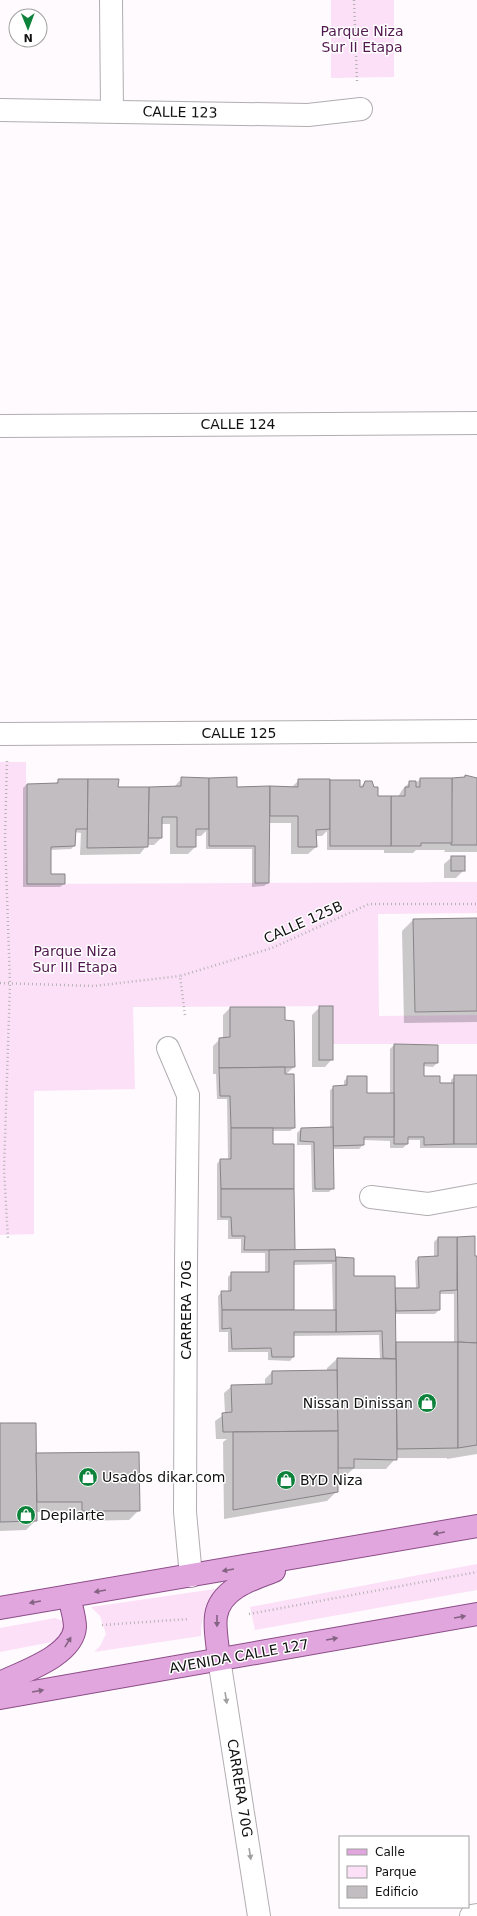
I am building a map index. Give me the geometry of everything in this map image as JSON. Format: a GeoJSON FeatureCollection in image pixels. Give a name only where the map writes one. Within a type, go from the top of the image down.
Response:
{"type":"FeatureCollection","features":[{"type":"Feature","properties":{"kind":"main road"},"geometry":{"type":"LineString","coordinates":[[0,1608],[477,1526]]}},
{"type":"Feature","properties":{"kind":"main road"},"geometry":{"type":"LineString","coordinates":[[220,1659],[216,1617],[221,1602],[236,1587],[254,1578],[326,1553]]}},
{"type":"Feature","properties":{"kind":"main road"},"geometry":{"type":"LineString","coordinates":[[0,1683],[56,1656],[68,1643],[75,1627],[69,1596]]}},
{"type":"Feature","properties":{"kind":"main road","name":"AVENIDA CALLE 127"},"geometry":{"type":"LineString","coordinates":[[0,1698],[477,1614]]}},
{"type":"Feature","properties":{"kind":"street"},"geometry":{"type":"LineString","coordinates":[[111,0],[112,111]]}},
{"type":"Feature","properties":{"kind":"street","name":"CALLE 123"},"geometry":{"type":"LineString","coordinates":[[0,110],[308,115],[361,109]]}},
{"type":"Feature","properties":{"kind":"street","name":"CALLE 124"},"geometry":{"type":"LineString","coordinates":[[0,426],[477,423]]}},
{"type":"Feature","properties":{"kind":"street","name":"CALLE 125"},"geometry":{"type":"LineString","coordinates":[[0,734],[477,731]]}},
{"type":"Feature","properties":{"kind":"street","name":"CARRERA 70G"},"geometry":{"type":"LineString","coordinates":[[168,1048],[188,1095],[185,1512],[191,1576]]}},
{"type":"Feature","properties":{"kind":"street"},"geometry":{"type":"LineString","coordinates":[[371,1197],[428,1204],[477,1195]]}},
{"type":"Feature","properties":{"kind":"street","name":"CARRERA 70G"},"geometry":{"type":"LineString","coordinates":[[220,1659],[259,1916]]}},
{"type":"Feature","properties":{"kind":"street"},"geometry":{"type":"LineString","coordinates":[[472,1916],[477,1915]]}},
{"type":"Feature","properties":{"kind":"path"},"geometry":{"type":"LineString","coordinates":[[354,0],[358,85]]}},
{"type":"Feature","properties":{"kind":"path"},"geometry":{"type":"LineString","coordinates":[[7,760],[5,836],[10,984],[4,1170],[8,1239]]}},
{"type":"Feature","properties":{"kind":"path","name":"CALLE 125B"},"geometry":{"type":"LineString","coordinates":[[0,984],[94,986],[180,976],[272,948],[369,904],[477,904]]}},
{"type":"Feature","properties":{"kind":"path"},"geometry":{"type":"LineString","coordinates":[[180,976],[185,1016]]}},
{"type":"Feature","properties":{"kind":"path"},"geometry":{"type":"LineString","coordinates":[[75,1627],[247,1614],[477,1572]]}},
{"type":"Feature","properties":{"kind":"green space","name":"Parque Niza Sur II Etapa"},"geometry":{"type":"Polygon","coordinates":[[[331,0],[394,0],[394,77],[331,78],[331,0]]]}},
{"type":"Feature","properties":{"kind":"green space","name":"Parque Niza Sur III Etapa"},"geometry":{"type":"Polygon","coordinates":[[[0,762],[26,762],[27,884],[477,882],[477,913],[378,914],[379,1016],[477,1015],[477,1044],[333,1044],[333,1006],[133,1007],[135,1089],[34,1091],[34,1234],[0,1235],[0,762]]]}},
{"type":"Feature","properties":{"kind":"green space"},"geometry":{"type":"Polygon","coordinates":[[[477,1564],[477,1590],[255,1630],[250,1607],[477,1564]]]}},
{"type":"Feature","properties":{"kind":"green space"},"geometry":{"type":"Polygon","coordinates":[[[222,1588],[212,1598],[206,1609],[202,1622],[201,1636],[94,1652],[100,1646],[106,1634],[100,1616],[91,1607],[222,1588]]]}},
{"type":"Feature","properties":{"kind":"green space"},"geometry":{"type":"Polygon","coordinates":[[[55,1618],[63,1621],[67,1627],[57,1641],[0,1652],[0,1628],[55,1618]]]}},
{"type":"Feature","properties":{"kind":"building"},"geometry":{"type":"Polygon","coordinates":[[[465,775],[477,778],[477,845],[451,845],[452,778],[465,777],[465,775]]]}},
{"type":"Feature","properties":{"kind":"building"},"geometry":{"type":"Polygon","coordinates":[[[181,777],[209,778],[209,829],[196,829],[196,847],[177,847],[177,817],[162,817],[162,838],[148,838],[149,787],[181,786],[181,777]]]}},
{"type":"Feature","properties":{"kind":"building"},"geometry":{"type":"Polygon","coordinates":[[[237,777],[237,787],[270,786],[269,883],[255,883],[255,846],[209,846],[209,778],[237,777]]]}},
{"type":"Feature","properties":{"kind":"building"},"geometry":{"type":"Polygon","coordinates":[[[420,778],[452,778],[452,843],[421,843],[421,846],[391,846],[391,796],[405,796],[405,787],[409,787],[409,781],[416,781],[416,787],[420,787],[420,778]]]}},
{"type":"Feature","properties":{"kind":"building"},"geometry":{"type":"Polygon","coordinates":[[[58,779],[88,779],[88,829],[76,829],[75,846],[51,847],[51,874],[65,874],[65,884],[27,884],[27,784],[58,783],[58,779]]]}},
{"type":"Feature","properties":{"kind":"building"},"geometry":{"type":"Polygon","coordinates":[[[88,779],[119,779],[118,787],[149,787],[148,847],[87,848],[88,779]]]}},
{"type":"Feature","properties":{"kind":"building"},"geometry":{"type":"Polygon","coordinates":[[[298,779],[330,779],[330,829],[316,830],[317,847],[298,847],[298,816],[270,816],[270,786],[298,787],[298,779]]]}},
{"type":"Feature","properties":{"kind":"building"},"geometry":{"type":"Polygon","coordinates":[[[330,780],[360,780],[360,787],[363,787],[365,781],[372,781],[374,787],[378,787],[378,796],[391,796],[391,846],[330,846],[330,780]]]}},
{"type":"Feature","properties":{"kind":"building"},"geometry":{"type":"Polygon","coordinates":[[[451,856],[465,856],[465,871],[451,871],[451,856]]]}},
{"type":"Feature","properties":{"kind":"building"},"geometry":{"type":"Polygon","coordinates":[[[477,918],[477,1011],[415,1012],[413,919],[477,918]]]}},
{"type":"Feature","properties":{"kind":"building"},"geometry":{"type":"Polygon","coordinates":[[[319,1006],[333,1006],[333,1060],[319,1060],[319,1006]]]}},
{"type":"Feature","properties":{"kind":"building"},"geometry":{"type":"Polygon","coordinates":[[[230,1007],[285,1007],[285,1020],[294,1021],[295,1067],[219,1068],[219,1038],[230,1037],[230,1007]]]}},
{"type":"Feature","properties":{"kind":"building"},"geometry":{"type":"Polygon","coordinates":[[[394,1044],[438,1045],[438,1063],[424,1063],[424,1076],[440,1076],[440,1083],[454,1083],[454,1144],[424,1145],[424,1137],[408,1137],[408,1144],[394,1144],[394,1044]]]}},
{"type":"Feature","properties":{"kind":"building"},"geometry":{"type":"Polygon","coordinates":[[[285,1067],[285,1074],[294,1074],[295,1128],[231,1128],[230,1096],[220,1096],[219,1068],[285,1067]]]}},
{"type":"Feature","properties":{"kind":"building"},"geometry":{"type":"Polygon","coordinates":[[[454,1075],[477,1075],[477,1144],[454,1144],[454,1075]]]}},
{"type":"Feature","properties":{"kind":"building"},"geometry":{"type":"Polygon","coordinates":[[[347,1076],[367,1076],[367,1093],[394,1093],[394,1137],[364,1137],[364,1145],[333,1146],[333,1086],[347,1085],[347,1076]]]}},
{"type":"Feature","properties":{"kind":"building"},"geometry":{"type":"Polygon","coordinates":[[[333,1127],[334,1189],[315,1189],[314,1142],[300,1141],[301,1128],[333,1127]]]}},
{"type":"Feature","properties":{"kind":"building"},"geometry":{"type":"Polygon","coordinates":[[[231,1128],[273,1128],[273,1144],[294,1144],[294,1189],[221,1189],[220,1159],[231,1159],[231,1128]]]}},
{"type":"Feature","properties":{"kind":"building"},"geometry":{"type":"Polygon","coordinates":[[[221,1189],[294,1189],[295,1250],[244,1250],[245,1236],[232,1236],[231,1217],[221,1217],[221,1189]]]}},
{"type":"Feature","properties":{"kind":"building"},"geometry":{"type":"Polygon","coordinates":[[[475,1236],[475,1256],[477,1256],[477,1343],[458,1342],[457,1237],[475,1236]]]}},
{"type":"Feature","properties":{"kind":"building"},"geometry":{"type":"Polygon","coordinates":[[[438,1237],[457,1237],[457,1290],[440,1291],[440,1310],[396,1311],[395,1288],[419,1288],[418,1257],[438,1256],[438,1237]]]}},
{"type":"Feature","properties":{"kind":"building"},"geometry":{"type":"Polygon","coordinates":[[[335,1249],[336,1261],[294,1261],[294,1310],[222,1310],[221,1291],[231,1291],[231,1272],[269,1272],[269,1250],[335,1249]]]}},
{"type":"Feature","properties":{"kind":"building"},"geometry":{"type":"Polygon","coordinates":[[[336,1257],[354,1258],[354,1276],[395,1276],[396,1359],[383,1358],[382,1331],[336,1332],[336,1257]]]}},
{"type":"Feature","properties":{"kind":"building"},"geometry":{"type":"Polygon","coordinates":[[[222,1310],[336,1310],[336,1332],[294,1332],[294,1357],[272,1357],[271,1348],[232,1349],[231,1328],[222,1329],[222,1310]]]}},
{"type":"Feature","properties":{"kind":"building","name":"Nissan Dinissan"},"geometry":{"type":"Polygon","coordinates":[[[396,1342],[458,1342],[458,1448],[397,1449],[396,1342]]]}},
{"type":"Feature","properties":{"kind":"building"},"geometry":{"type":"Polygon","coordinates":[[[458,1342],[477,1343],[477,1445],[458,1448],[458,1342]]]}},
{"type":"Feature","properties":{"kind":"building"},"geometry":{"type":"Polygon","coordinates":[[[337,1358],[396,1359],[397,1460],[354,1459],[354,1468],[338,1468],[337,1358]]]}},
{"type":"Feature","properties":{"kind":"building"},"geometry":{"type":"Polygon","coordinates":[[[337,1370],[338,1431],[223,1432],[222,1413],[232,1412],[231,1385],[272,1384],[272,1371],[337,1370]]]}},
{"type":"Feature","properties":{"kind":"building"},"geometry":{"type":"Polygon","coordinates":[[[0,1423],[36,1423],[37,1521],[0,1522],[0,1423]]]}},
{"type":"Feature","properties":{"kind":"building","name":"BYD Niza"},"geometry":{"type":"Polygon","coordinates":[[[338,1431],[338,1492],[233,1510],[233,1432],[338,1431]]]}},
{"type":"Feature","properties":{"kind":"building","name":"Usados dikar.com"},"geometry":{"type":"Polygon","coordinates":[[[139,1452],[140,1511],[82,1511],[82,1502],[37,1502],[36,1453],[139,1452]]]}},
{"type":"Feature","properties":{"kind":"place","name":"Nissan Dinissan"},"geometry":{"type":"Point","coordinates":[427,1403]}},
{"type":"Feature","properties":{"kind":"place","name":"Usados dikar.com"},"geometry":{"type":"Point","coordinates":[88,1477]}},
{"type":"Feature","properties":{"kind":"place","name":"BYD Niza"},"geometry":{"type":"Point","coordinates":[286,1480]}},
{"type":"Feature","properties":{"kind":"place","name":"Depilarte"},"geometry":{"type":"Point","coordinates":[26,1515]}}]}
